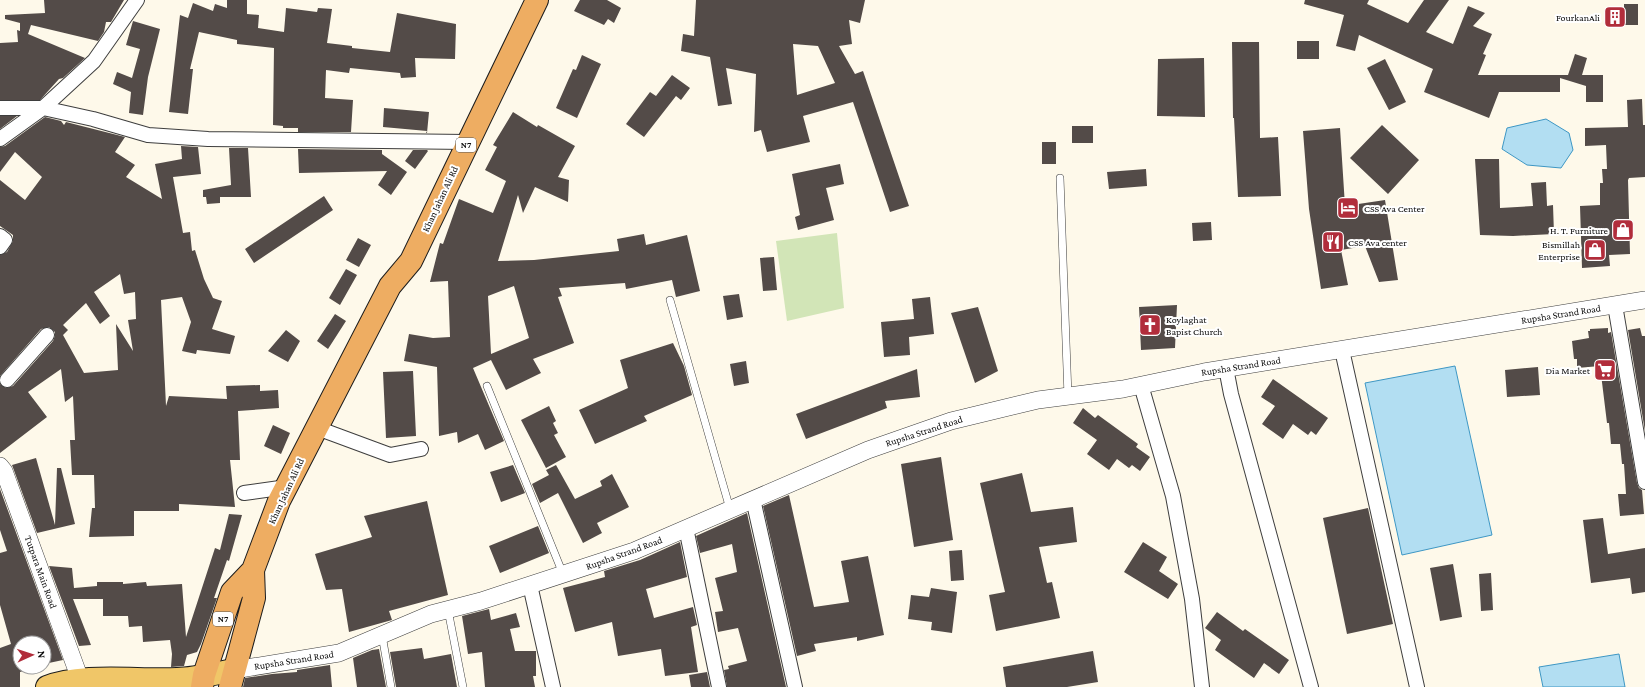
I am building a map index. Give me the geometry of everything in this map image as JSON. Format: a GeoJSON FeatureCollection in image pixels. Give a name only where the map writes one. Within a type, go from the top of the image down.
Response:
{"type":"FeatureCollection","features":[{"type":"Feature","properties":{"kind":"highway","name":"Khan Jahan Ali Rd"},"geometry":{"type":"LineString","coordinates":[[460,142],[521,0]]}},
{"type":"Feature","properties":{"kind":"highway","name":"Khan Jahan Ali Rd"},"geometry":{"type":"LineString","coordinates":[[232,678],[254,598],[253,570],[279,501],[390,286],[397,255],[537,0]]}},
{"type":"Feature","properties":{"kind":"highway","name":"Khan Jahan Ali Rd"},"geometry":{"type":"LineString","coordinates":[[203,681],[232,592],[253,570]]}},
{"type":"Feature","properties":{"kind":"main road"},"geometry":{"type":"LineString","coordinates":[[47,687],[55,684],[179,680],[203,681],[232,678]]}},
{"type":"Feature","properties":{"kind":"street"},"geometry":{"type":"LineString","coordinates":[[0,139],[44,108],[94,61],[137,0]]}},
{"type":"Feature","properties":{"kind":"street"},"geometry":{"type":"LineString","coordinates":[[0,108],[44,108],[93,119],[148,135],[208,139],[460,142]]}},
{"type":"Feature","properties":{"kind":"street"},"geometry":{"type":"LineString","coordinates":[[0,236],[5,240],[0,247]]}},
{"type":"Feature","properties":{"kind":"street","name":"Rupsha Strand Road"},"geometry":{"type":"LineString","coordinates":[[232,678],[339,653],[431,614],[530,585],[634,551],[868,450],[951,421],[1038,400],[1141,385],[1226,368],[1645,300]]}},
{"type":"Feature","properties":{"kind":"street"},"geometry":{"type":"LineString","coordinates":[[1615,305],[1645,482]]}},
{"type":"Feature","properties":{"kind":"street"},"geometry":{"type":"LineString","coordinates":[[2,381],[47,335]]}},
{"type":"Feature","properties":{"kind":"street"},"geometry":{"type":"LineString","coordinates":[[1342,350],[1416,687]]}},
{"type":"Feature","properties":{"kind":"street"},"geometry":{"type":"LineString","coordinates":[[1226,368],[1231,394],[1312,687]]}},
{"type":"Feature","properties":{"kind":"street"},"geometry":{"type":"LineString","coordinates":[[1141,385],[1173,496],[1192,599],[1202,687]]}},
{"type":"Feature","properties":{"kind":"street"},"geometry":{"type":"LineString","coordinates":[[317,428],[390,455],[421,449]]}},
{"type":"Feature","properties":{"kind":"street","name":"Tutpara Main Road"},"geometry":{"type":"LineString","coordinates":[[0,466],[4,470],[81,683]]}},
{"type":"Feature","properties":{"kind":"street"},"geometry":{"type":"LineString","coordinates":[[244,493],[286,487]]}},
{"type":"Feature","properties":{"kind":"street"},"geometry":{"type":"LineString","coordinates":[[753,500],[795,687]]}},
{"type":"Feature","properties":{"kind":"street"},"geometry":{"type":"LineString","coordinates":[[686,528],[719,687]]}},
{"type":"Feature","properties":{"kind":"street"},"geometry":{"type":"LineString","coordinates":[[530,585],[553,687]]}},
{"type":"Feature","properties":{"kind":"lane"},"geometry":{"type":"LineString","coordinates":[[1060,178],[1068,396]]}},
{"type":"Feature","properties":{"kind":"lane"},"geometry":{"type":"LineString","coordinates":[[670,300],[730,509]]}},
{"type":"Feature","properties":{"kind":"lane"},"geometry":{"type":"LineString","coordinates":[[487,386],[563,574]]}},
{"type":"Feature","properties":{"kind":"lane"},"geometry":{"type":"LineString","coordinates":[[448,610],[463,687]]}},
{"type":"Feature","properties":{"kind":"lane"},"geometry":{"type":"LineString","coordinates":[[382,635],[391,687]]}},
{"type":"Feature","properties":{"kind":"green space"},"geometry":{"type":"Polygon","coordinates":[[[837,233],[844,308],[787,321],[776,241],[837,233]]]}},
{"type":"Feature","properties":{"kind":"water"},"geometry":{"type":"Polygon","coordinates":[[[1546,119],[1569,133],[1573,150],[1561,168],[1527,165],[1502,149],[1507,128],[1546,119]]]}},
{"type":"Feature","properties":{"kind":"water"},"geometry":{"type":"Polygon","coordinates":[[[1455,366],[1492,535],[1402,555],[1365,383],[1455,366]]]}},
{"type":"Feature","properties":{"kind":"water"},"geometry":{"type":"Polygon","coordinates":[[[1619,654],[1625,687],[1543,687],[1539,667],[1619,654]]]}},
{"type":"Feature","properties":{"kind":"building"},"geometry":{"type":"Polygon","coordinates":[[[44,0],[124,0],[111,22],[106,22],[104,32],[98,41],[31,25],[28,34],[85,58],[63,78],[59,79],[40,100],[0,100],[0,43],[18,42],[17,30],[20,31],[20,23],[5,19],[5,15],[45,13],[44,0]]]}},
{"type":"Feature","properties":{"kind":"building"},"geometry":{"type":"Polygon","coordinates":[[[227,0],[247,0],[247,14],[259,15],[258,28],[284,32],[286,8],[317,12],[318,8],[332,9],[327,43],[352,46],[352,48],[390,52],[397,13],[456,24],[455,59],[415,58],[416,77],[401,78],[400,73],[350,68],[349,73],[326,70],[325,98],[353,100],[351,132],[298,132],[298,128],[283,128],[283,126],[273,125],[274,48],[237,44],[237,40],[199,32],[190,69],[193,69],[188,114],[169,112],[180,15],[188,18],[193,3],[213,11],[215,4],[227,8],[227,0]]]}},
{"type":"Feature","properties":{"kind":"building"},"geometry":{"type":"Polygon","coordinates":[[[580,0],[607,0],[621,8],[614,23],[608,19],[604,25],[574,11],[580,0]]]}},
{"type":"Feature","properties":{"kind":"building"},"geometry":{"type":"Polygon","coordinates":[[[696,0],[865,0],[860,23],[849,20],[852,44],[839,46],[855,74],[863,71],[909,206],[890,212],[853,102],[803,116],[810,142],[767,152],[761,130],[754,132],[756,74],[726,68],[732,104],[718,106],[710,57],[681,51],[683,34],[694,36],[696,0]],[[793,44],[797,95],[835,83],[818,46],[793,44]]]}},
{"type":"Feature","properties":{"kind":"building"},"geometry":{"type":"Polygon","coordinates":[[[1305,0],[1369,0],[1367,4],[1408,23],[1424,0],[1449,0],[1426,32],[1453,44],[1468,6],[1485,13],[1473,26],[1492,34],[1483,54],[1486,55],[1478,75],[1560,75],[1560,92],[1499,92],[1489,118],[1424,92],[1433,69],[1359,35],[1355,51],[1336,46],[1344,15],[1304,4],[1305,0]]]}},
{"type":"Feature","properties":{"kind":"building"},"geometry":{"type":"Polygon","coordinates":[[[1624,4],[1638,4],[1638,25],[1624,25],[1624,4]]]}},
{"type":"Feature","properties":{"kind":"building"},"geometry":{"type":"Polygon","coordinates":[[[133,21],[160,29],[148,77],[143,115],[129,113],[131,92],[113,84],[117,72],[132,78],[140,49],[126,45],[133,21]]]}},
{"type":"Feature","properties":{"kind":"building"},"geometry":{"type":"Polygon","coordinates":[[[1297,41],[1319,41],[1319,59],[1297,59],[1297,41]]]}},
{"type":"Feature","properties":{"kind":"building"},"geometry":{"type":"Polygon","coordinates":[[[1232,42],[1259,42],[1260,138],[1278,137],[1281,196],[1238,197],[1233,118],[1232,42]]]}},
{"type":"Feature","properties":{"kind":"building"},"geometry":{"type":"Polygon","coordinates":[[[1575,54],[1587,58],[1582,75],[1603,75],[1603,102],[1586,102],[1586,86],[1560,78],[1560,75],[1568,75],[1575,54]]]}},
{"type":"Feature","properties":{"kind":"building"},"geometry":{"type":"Polygon","coordinates":[[[582,55],[601,64],[577,118],[556,108],[573,69],[576,70],[582,55]]]}},
{"type":"Feature","properties":{"kind":"building"},"geometry":{"type":"Polygon","coordinates":[[[1204,58],[1205,117],[1157,116],[1158,59],[1204,58]]]}},
{"type":"Feature","properties":{"kind":"building"},"geometry":{"type":"Polygon","coordinates":[[[1385,59],[1406,102],[1389,110],[1367,68],[1385,59]]]}},
{"type":"Feature","properties":{"kind":"building"},"geometry":{"type":"Polygon","coordinates":[[[672,75],[690,88],[681,100],[676,96],[644,137],[626,124],[650,92],[656,96],[672,75]]]}},
{"type":"Feature","properties":{"kind":"building"},"geometry":{"type":"Polygon","coordinates":[[[1642,99],[1643,125],[1645,125],[1645,177],[1629,178],[1628,180],[1630,254],[1609,255],[1610,266],[1582,268],[1580,206],[1600,205],[1600,183],[1603,183],[1602,169],[1607,169],[1606,145],[1585,146],[1585,128],[1628,127],[1627,100],[1642,99]]]}},
{"type":"Feature","properties":{"kind":"building"},"geometry":{"type":"Polygon","coordinates":[[[384,108],[429,112],[427,133],[427,131],[383,127],[384,108]]]}},
{"type":"Feature","properties":{"kind":"building"},"geometry":{"type":"Polygon","coordinates":[[[513,112],[537,127],[538,125],[575,146],[558,177],[569,180],[568,202],[535,187],[523,213],[518,195],[498,261],[534,260],[619,251],[617,239],[644,234],[646,245],[687,235],[700,291],[676,297],[672,280],[626,289],[625,283],[559,288],[562,296],[558,297],[574,343],[533,359],[541,373],[506,390],[491,360],[473,368],[504,441],[485,450],[478,434],[458,443],[457,432],[439,436],[437,367],[404,361],[409,334],[433,338],[450,337],[448,281],[430,282],[440,243],[443,244],[459,199],[493,213],[506,181],[485,170],[497,147],[493,145],[513,112]],[[514,286],[488,296],[491,354],[529,338],[514,286]]]}},
{"type":"Feature","properties":{"kind":"building"},"geometry":{"type":"Polygon","coordinates":[[[0,116],[17,116],[0,129],[0,116]]]}},
{"type":"Feature","properties":{"kind":"building"},"geometry":{"type":"Polygon","coordinates":[[[45,117],[61,121],[64,125],[66,122],[125,137],[115,152],[135,165],[126,177],[162,199],[155,164],[182,159],[181,146],[198,147],[201,174],[173,177],[183,233],[190,232],[192,251],[195,250],[204,279],[213,298],[222,301],[212,329],[235,336],[230,354],[197,350],[196,354],[182,351],[191,322],[182,297],[161,300],[166,406],[169,396],[227,399],[226,386],[260,385],[260,391],[278,390],[279,408],[238,411],[240,460],[230,460],[235,507],[179,504],[179,511],[134,511],[134,536],[89,537],[92,508],[95,508],[94,475],[72,475],[70,440],[75,440],[73,396],[65,402],[61,369],[28,392],[47,417],[0,453],[0,384],[6,388],[13,386],[53,341],[55,336],[55,332],[49,327],[41,329],[0,376],[0,255],[7,252],[13,241],[13,235],[0,226],[0,180],[25,200],[42,177],[15,152],[0,172],[0,147],[5,146],[45,117]],[[120,274],[94,292],[110,316],[100,324],[86,303],[63,325],[68,330],[63,335],[84,373],[118,370],[116,324],[133,351],[128,320],[136,319],[135,292],[124,294],[120,274]]]}},
{"type":"Feature","properties":{"kind":"building"},"geometry":{"type":"Polygon","coordinates":[[[1382,125],[1419,160],[1388,194],[1350,158],[1382,125]]]}},
{"type":"Feature","properties":{"kind":"building"},"geometry":{"type":"Polygon","coordinates":[[[1072,126],[1093,126],[1093,143],[1072,143],[1072,126]]]}},
{"type":"Feature","properties":{"kind":"building","name":"CSS Ava Center"},"geometry":{"type":"Polygon","coordinates":[[[1340,128],[1345,206],[1385,200],[1398,280],[1379,282],[1365,246],[1341,250],[1348,285],[1321,289],[1309,209],[1303,131],[1340,128]]]}},
{"type":"Feature","properties":{"kind":"building"},"geometry":{"type":"Polygon","coordinates":[[[1042,142],[1056,142],[1056,164],[1042,164],[1042,142]]]}},
{"type":"Feature","properties":{"kind":"building"},"geometry":{"type":"Polygon","coordinates":[[[229,148],[248,148],[251,197],[220,197],[220,203],[207,204],[206,197],[203,197],[203,190],[231,185],[229,148]]]}},
{"type":"Feature","properties":{"kind":"building"},"geometry":{"type":"Polygon","coordinates":[[[298,149],[382,150],[382,154],[407,172],[391,195],[378,185],[387,171],[299,173],[298,149]]]}},
{"type":"Feature","properties":{"kind":"building"},"geometry":{"type":"Polygon","coordinates":[[[413,150],[428,151],[415,169],[405,161],[413,150]]]}},
{"type":"Feature","properties":{"kind":"building"},"geometry":{"type":"Polygon","coordinates":[[[1475,159],[1499,159],[1500,208],[1533,206],[1531,183],[1546,182],[1547,206],[1553,205],[1554,234],[1513,236],[1480,235],[1475,159]]]}},
{"type":"Feature","properties":{"kind":"building"},"geometry":{"type":"Polygon","coordinates":[[[840,164],[844,184],[826,188],[834,220],[798,230],[795,217],[800,215],[792,174],[840,164]]]}},
{"type":"Feature","properties":{"kind":"building"},"geometry":{"type":"Polygon","coordinates":[[[1146,169],[1147,186],[1109,189],[1107,172],[1146,169]]]}},
{"type":"Feature","properties":{"kind":"building"},"geometry":{"type":"Polygon","coordinates":[[[324,196],[333,210],[254,263],[245,249],[324,196]]]}},
{"type":"Feature","properties":{"kind":"building"},"geometry":{"type":"Polygon","coordinates":[[[1211,222],[1212,240],[1193,241],[1192,223],[1211,222]]]}},
{"type":"Feature","properties":{"kind":"building"},"geometry":{"type":"Polygon","coordinates":[[[358,238],[371,245],[359,267],[346,260],[358,238]]]}},
{"type":"Feature","properties":{"kind":"building"},"geometry":{"type":"Polygon","coordinates":[[[774,257],[777,290],[763,291],[760,258],[774,257]]]}},
{"type":"Feature","properties":{"kind":"building"},"geometry":{"type":"Polygon","coordinates":[[[346,269],[357,275],[340,305],[329,298],[346,269]]]}},
{"type":"Feature","properties":{"kind":"building"},"geometry":{"type":"Polygon","coordinates":[[[739,294],[743,317],[727,320],[723,296],[739,294]]]}},
{"type":"Feature","properties":{"kind":"building"},"geometry":{"type":"Polygon","coordinates":[[[930,297],[934,334],[909,337],[910,355],[884,357],[881,322],[914,319],[912,299],[930,297]]]}},
{"type":"Feature","properties":{"kind":"building"},"geometry":{"type":"Polygon","coordinates":[[[1177,305],[1175,348],[1141,350],[1139,307],[1177,305]]]}},
{"type":"Feature","properties":{"kind":"building"},"geometry":{"type":"Polygon","coordinates":[[[978,307],[998,371],[975,383],[951,313],[978,307]]]}},
{"type":"Feature","properties":{"kind":"building"},"geometry":{"type":"Polygon","coordinates":[[[335,314],[346,321],[328,349],[317,341],[335,314]]]}},
{"type":"Feature","properties":{"kind":"building"},"geometry":{"type":"Polygon","coordinates":[[[1608,328],[1608,333],[1611,332],[1637,483],[1639,488],[1642,490],[1644,514],[1620,516],[1618,494],[1626,494],[1624,464],[1622,464],[1620,444],[1611,444],[1600,366],[1577,368],[1577,359],[1574,359],[1572,341],[1589,338],[1588,331],[1590,331],[1590,329],[1608,328]]]}},
{"type":"Feature","properties":{"kind":"building"},"geometry":{"type":"Polygon","coordinates":[[[1640,328],[1642,336],[1645,336],[1645,431],[1628,330],[1640,328]]]}},
{"type":"Feature","properties":{"kind":"building"},"geometry":{"type":"Polygon","coordinates":[[[286,330],[300,341],[288,362],[268,351],[286,330]]]}},
{"type":"Feature","properties":{"kind":"building"},"geometry":{"type":"Polygon","coordinates":[[[673,343],[684,366],[692,395],[644,416],[647,421],[595,444],[579,410],[628,388],[620,360],[673,343]]]}},
{"type":"Feature","properties":{"kind":"building"},"geometry":{"type":"Polygon","coordinates":[[[746,361],[749,383],[734,386],[730,364],[746,361]]]}},
{"type":"Feature","properties":{"kind":"building"},"geometry":{"type":"Polygon","coordinates":[[[1538,367],[1540,395],[1507,397],[1505,370],[1538,367]]]}},
{"type":"Feature","properties":{"kind":"building"},"geometry":{"type":"Polygon","coordinates":[[[917,369],[920,397],[885,401],[887,408],[806,439],[796,414],[917,369]]]}},
{"type":"Feature","properties":{"kind":"building"},"geometry":{"type":"Polygon","coordinates":[[[413,371],[416,436],[386,438],[383,372],[413,371]]]}},
{"type":"Feature","properties":{"kind":"building"},"geometry":{"type":"Polygon","coordinates":[[[1273,379],[1328,418],[1316,435],[1311,431],[1308,435],[1293,424],[1283,439],[1262,424],[1275,406],[1261,397],[1273,379]]]}},
{"type":"Feature","properties":{"kind":"building"},"geometry":{"type":"Polygon","coordinates":[[[549,406],[556,421],[553,423],[558,433],[554,435],[566,457],[546,468],[521,420],[549,406]]]}},
{"type":"Feature","properties":{"kind":"building"},"geometry":{"type":"Polygon","coordinates":[[[1083,408],[1095,418],[1098,415],[1138,444],[1136,447],[1150,457],[1140,471],[1132,465],[1129,468],[1117,459],[1109,470],[1087,454],[1097,440],[1073,423],[1083,408]]]}},
{"type":"Feature","properties":{"kind":"building"},"geometry":{"type":"Polygon","coordinates":[[[273,425],[290,433],[281,454],[264,446],[273,425]]]}},
{"type":"Feature","properties":{"kind":"building"},"geometry":{"type":"Polygon","coordinates":[[[941,457],[953,540],[914,547],[901,464],[941,457]]]}},
{"type":"Feature","properties":{"kind":"building"},"geometry":{"type":"Polygon","coordinates":[[[36,458],[55,525],[57,468],[61,468],[75,524],[37,533],[12,465],[36,458]]]}},
{"type":"Feature","properties":{"kind":"building"},"geometry":{"type":"Polygon","coordinates":[[[513,465],[525,493],[501,502],[490,472],[513,465]]]}},
{"type":"Feature","properties":{"kind":"building"},"geometry":{"type":"Polygon","coordinates":[[[556,465],[575,499],[602,486],[600,481],[612,474],[629,507],[597,523],[602,533],[583,543],[558,493],[540,503],[532,484],[549,475],[546,470],[556,465]]]}},
{"type":"Feature","properties":{"kind":"building"},"geometry":{"type":"Polygon","coordinates":[[[1022,473],[1031,512],[1073,507],[1077,542],[1039,547],[1047,583],[1052,582],[1060,618],[996,631],[989,595],[1005,592],[980,483],[1022,473]]]}},
{"type":"Feature","properties":{"kind":"building"},"geometry":{"type":"Polygon","coordinates":[[[0,489],[63,660],[52,662],[52,635],[12,635],[12,675],[20,675],[20,687],[0,687],[0,648],[11,644],[0,605],[0,553],[7,551],[0,530],[0,489]]]}},
{"type":"Feature","properties":{"kind":"building"},"geometry":{"type":"Polygon","coordinates":[[[789,495],[814,607],[849,602],[841,561],[868,556],[884,635],[857,641],[857,637],[814,644],[816,651],[797,656],[763,506],[789,495]]]}},
{"type":"Feature","properties":{"kind":"building"},"geometry":{"type":"Polygon","coordinates":[[[427,501],[448,595],[389,611],[392,620],[349,632],[342,589],[326,590],[315,554],[372,537],[364,516],[427,501]]]}},
{"type":"Feature","properties":{"kind":"building"},"geometry":{"type":"Polygon","coordinates":[[[1368,508],[1393,624],[1347,634],[1323,518],[1368,508]]]}},
{"type":"Feature","properties":{"kind":"building"},"geometry":{"type":"Polygon","coordinates":[[[747,513],[786,687],[727,687],[724,670],[729,669],[728,666],[747,661],[738,628],[718,632],[715,612],[723,611],[715,578],[737,572],[732,544],[700,553],[696,536],[747,513]]]}},
{"type":"Feature","properties":{"kind":"building"},"geometry":{"type":"Polygon","coordinates":[[[229,514],[242,515],[229,561],[227,560],[214,598],[217,598],[201,644],[197,652],[187,655],[184,666],[171,667],[172,654],[170,640],[143,642],[142,626],[129,627],[128,616],[103,616],[103,599],[73,599],[91,645],[79,646],[49,566],[72,568],[74,588],[97,586],[97,582],[123,582],[123,584],[146,582],[147,586],[182,584],[186,637],[215,548],[220,550],[229,514]]]}},
{"type":"Feature","properties":{"kind":"building"},"geometry":{"type":"Polygon","coordinates":[[[1603,518],[1608,554],[1645,548],[1645,592],[1632,594],[1630,578],[1591,583],[1583,520],[1603,518]]]}},
{"type":"Feature","properties":{"kind":"building"},"geometry":{"type":"Polygon","coordinates":[[[538,526],[549,553],[500,573],[489,546],[538,526]]]}},
{"type":"Feature","properties":{"kind":"building"},"geometry":{"type":"Polygon","coordinates":[[[680,542],[687,577],[646,589],[654,618],[693,607],[697,625],[691,627],[698,672],[665,676],[661,649],[618,656],[612,622],[575,632],[563,588],[605,577],[604,571],[640,560],[680,542]]]}},
{"type":"Feature","properties":{"kind":"building"},"geometry":{"type":"Polygon","coordinates":[[[1143,542],[1167,557],[1159,571],[1178,584],[1168,599],[1124,572],[1143,542]]]}},
{"type":"Feature","properties":{"kind":"building"},"geometry":{"type":"Polygon","coordinates":[[[962,550],[964,580],[951,581],[949,551],[962,550]]]}},
{"type":"Feature","properties":{"kind":"building"},"geometry":{"type":"Polygon","coordinates":[[[1453,564],[1462,617],[1440,621],[1430,568],[1453,564]]]}},
{"type":"Feature","properties":{"kind":"building"},"geometry":{"type":"Polygon","coordinates":[[[1491,573],[1493,610],[1481,611],[1479,574],[1491,573]]]}},
{"type":"Feature","properties":{"kind":"building"},"geometry":{"type":"Polygon","coordinates":[[[931,588],[957,592],[952,633],[931,630],[932,622],[908,619],[911,595],[929,597],[931,588]]]}},
{"type":"Feature","properties":{"kind":"building"},"geometry":{"type":"Polygon","coordinates":[[[489,609],[491,620],[516,613],[520,627],[510,629],[515,651],[536,651],[536,676],[533,676],[535,687],[485,687],[482,652],[468,654],[462,616],[489,609]]]}},
{"type":"Feature","properties":{"kind":"building"},"geometry":{"type":"Polygon","coordinates":[[[1217,612],[1243,631],[1245,629],[1289,660],[1279,674],[1264,663],[1254,678],[1215,650],[1221,640],[1205,628],[1217,612]]]}},
{"type":"Feature","properties":{"kind":"building"},"geometry":{"type":"Polygon","coordinates":[[[422,648],[424,659],[451,654],[457,687],[396,687],[390,652],[422,648]]]}},
{"type":"Feature","properties":{"kind":"building"},"geometry":{"type":"Polygon","coordinates":[[[379,649],[386,687],[357,687],[353,658],[372,650],[379,649]]]}},
{"type":"Feature","properties":{"kind":"building"},"geometry":{"type":"Polygon","coordinates":[[[1093,651],[1098,682],[1067,687],[1006,687],[1003,667],[1093,651]]]}},
{"type":"Feature","properties":{"kind":"building"},"geometry":{"type":"Polygon","coordinates":[[[330,665],[332,687],[243,687],[245,678],[297,672],[297,670],[330,665]]]}},
{"type":"Feature","properties":{"kind":"building"},"geometry":{"type":"Polygon","coordinates":[[[707,672],[710,687],[691,687],[689,675],[707,672]]]}},
{"type":"Feature","properties":{"kind":"place","name":"FourkanAli"},"geometry":{"type":"Point","coordinates":[1615,17]}},
{"type":"Feature","properties":{"kind":"place","name":"CSS Ava Center"},"geometry":{"type":"Point","coordinates":[1348,208]}},
{"type":"Feature","properties":{"kind":"place","name":"H. T. Furniture"},"geometry":{"type":"Point","coordinates":[1623,230]}},
{"type":"Feature","properties":{"kind":"place","name":"CSS Ava center"},"geometry":{"type":"Point","coordinates":[1333,242]}},
{"type":"Feature","properties":{"kind":"place","name":"Bismillah Enterprise"},"geometry":{"type":"Point","coordinates":[1595,250]}},
{"type":"Feature","properties":{"kind":"place","name":"Koylaghat Bapist Church"},"geometry":{"type":"Point","coordinates":[1150,325]}},
{"type":"Feature","properties":{"kind":"place","name":"Dia Market"},"geometry":{"type":"Point","coordinates":[1605,370]}}]}
